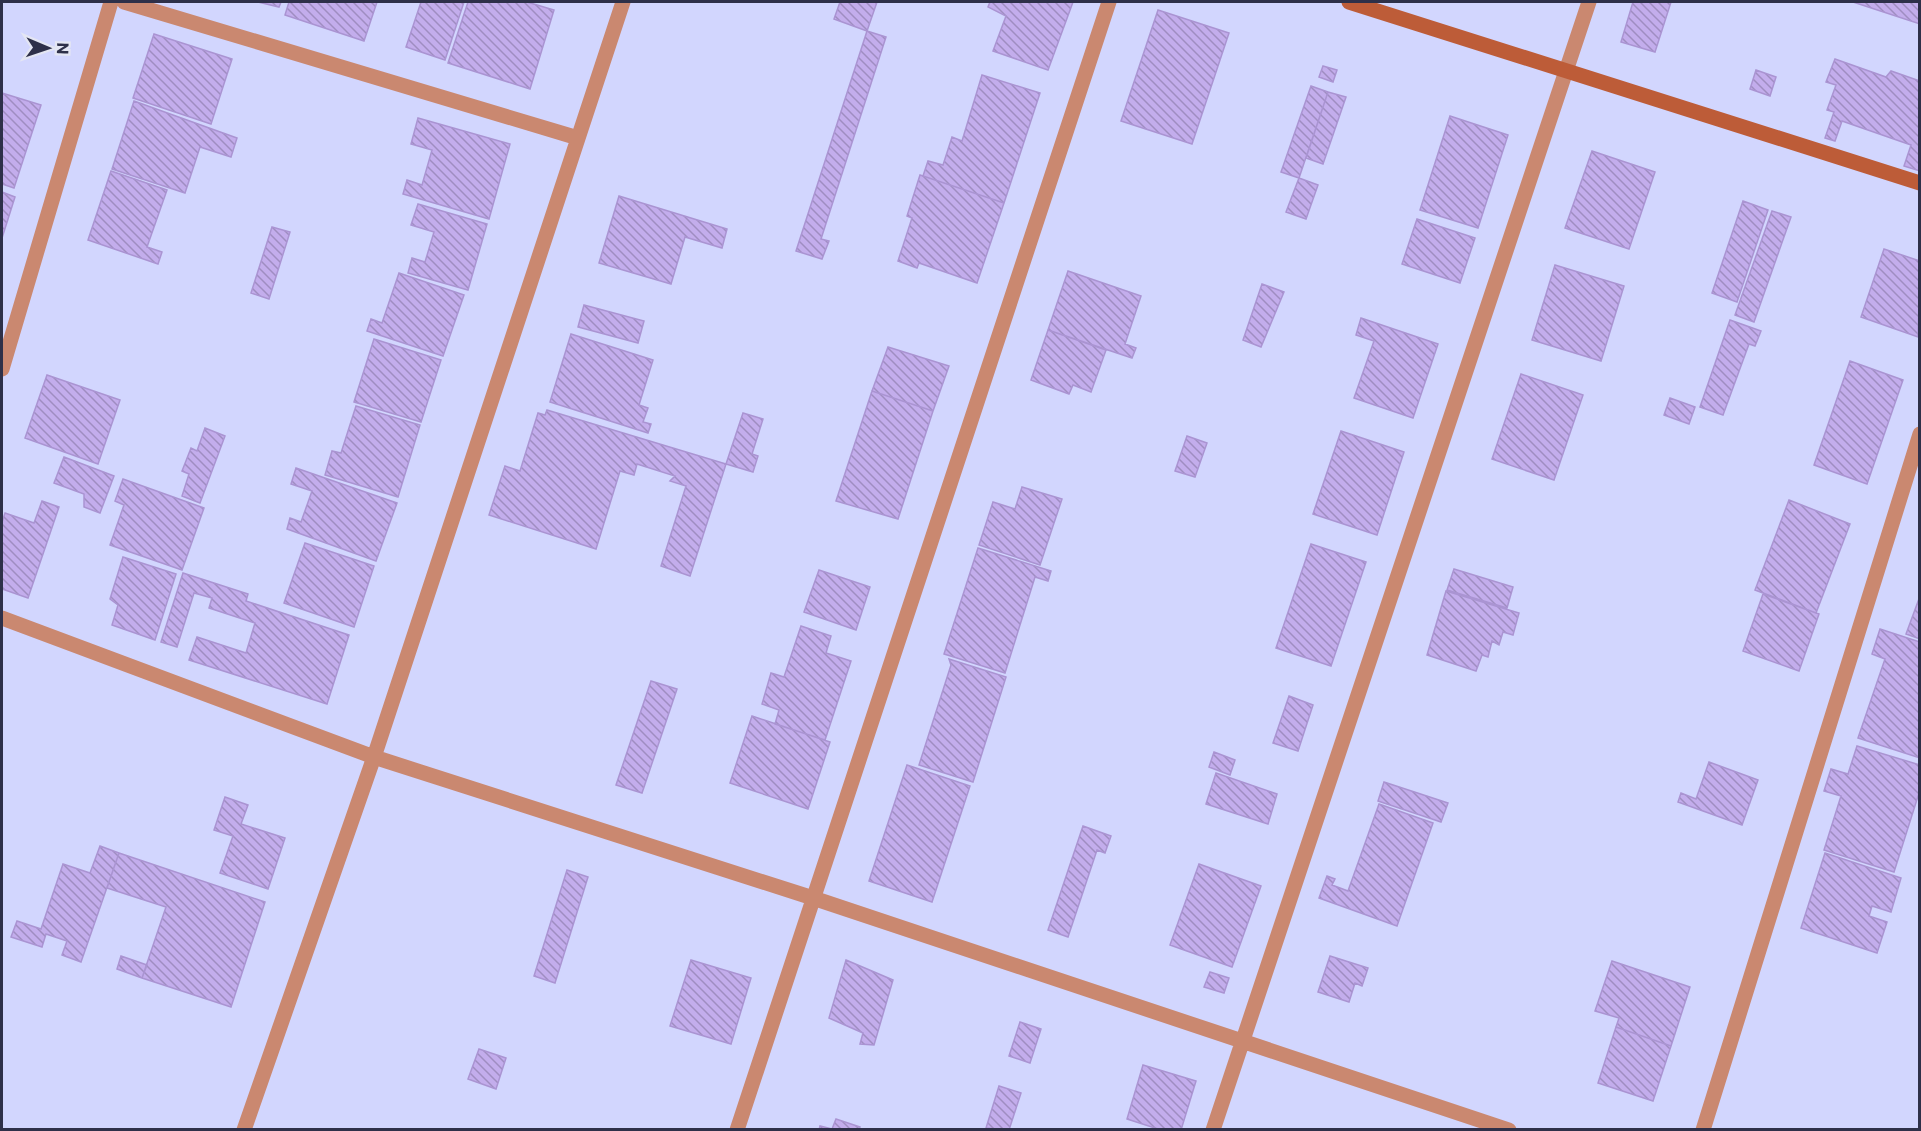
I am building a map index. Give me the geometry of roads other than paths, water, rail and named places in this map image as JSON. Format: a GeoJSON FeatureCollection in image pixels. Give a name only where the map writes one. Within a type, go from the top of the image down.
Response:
{"type":"FeatureCollection","features":[{"type":"Feature","properties":{"kind":"street"},"geometry":{"type":"LineString","coordinates":[[2,369],[111,2]]}},
{"type":"Feature","properties":{"kind":"street"},"geometry":{"type":"LineString","coordinates":[[124,2],[578,138]]}},
{"type":"Feature","properties":{"kind":"street"},"geometry":{"type":"LineString","coordinates":[[244,1130],[374,757],[623,2]]}},
{"type":"Feature","properties":{"kind":"street"},"geometry":{"type":"LineString","coordinates":[[737,1130],[1109,2]]}},
{"type":"Feature","properties":{"kind":"street"},"geometry":{"type":"LineString","coordinates":[[1349,2],[1920,183]]}},
{"type":"Feature","properties":{"kind":"street"},"geometry":{"type":"LineString","coordinates":[[1213,1130],[1589,2]]}},
{"type":"Feature","properties":{"kind":"street"},"geometry":{"type":"LineString","coordinates":[[1703,1130],[1920,434]]}},
{"type":"Feature","properties":{"kind":"street"},"geometry":{"type":"LineString","coordinates":[[2,618],[374,757],[813,898],[1509,1130]]}}]}
